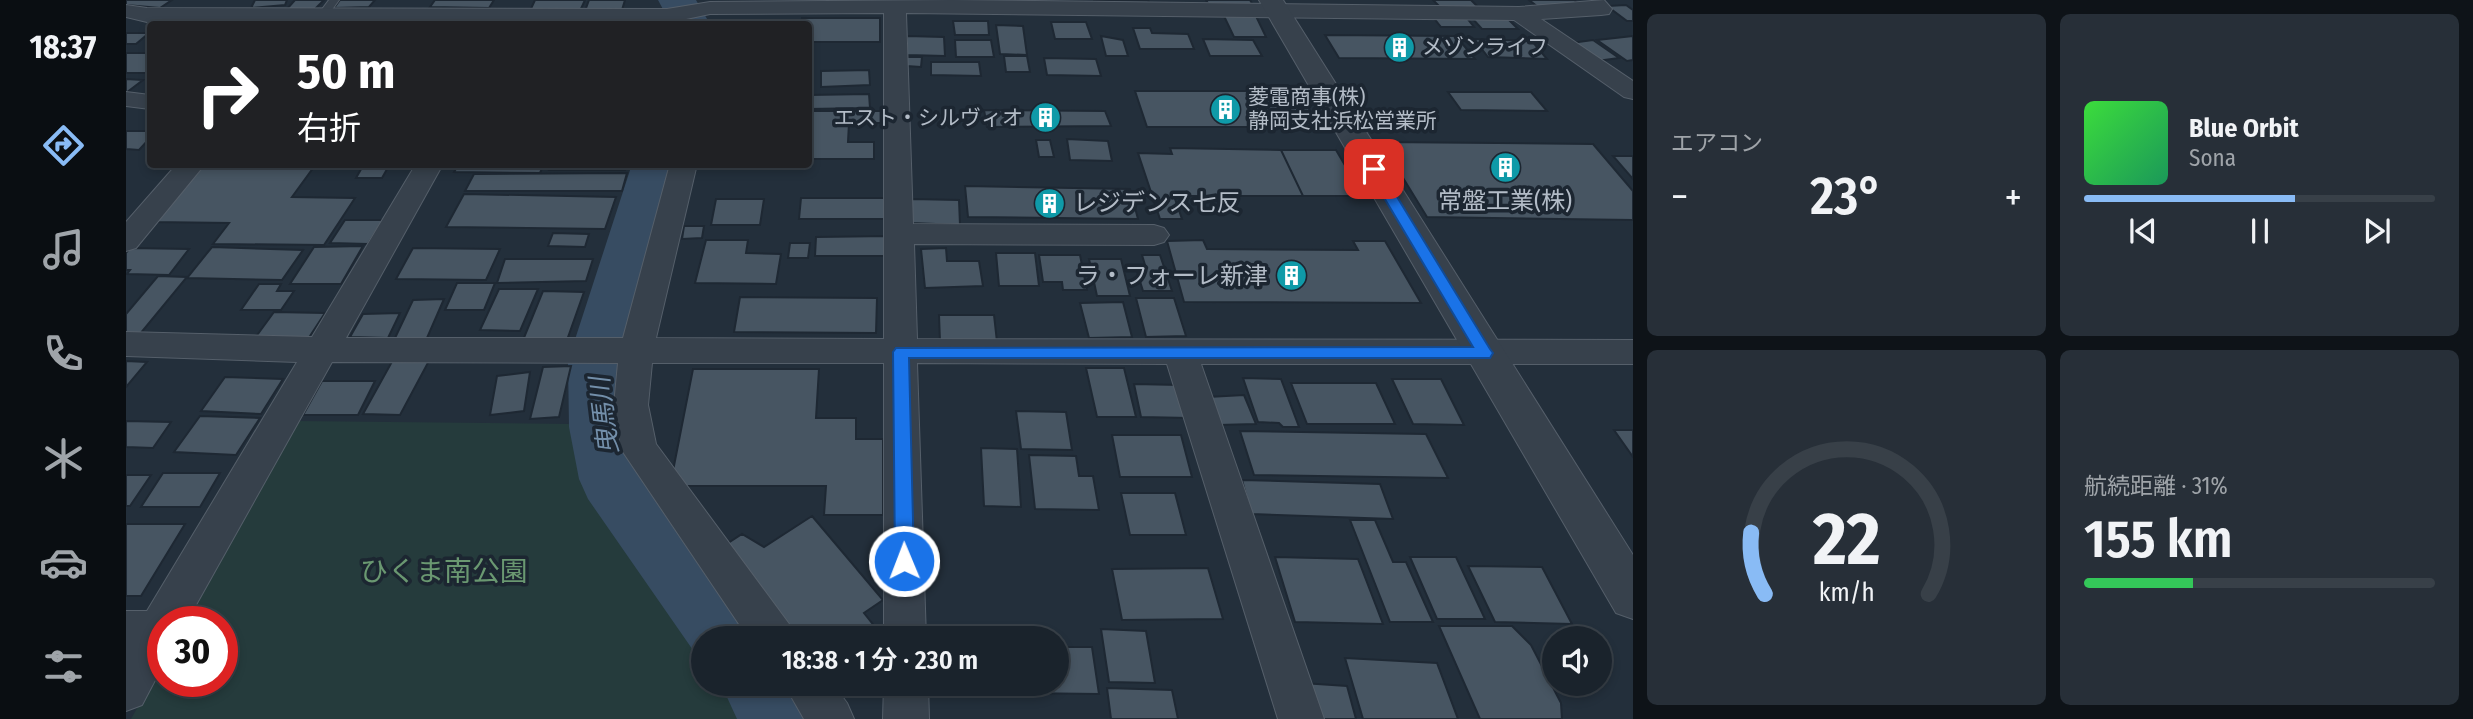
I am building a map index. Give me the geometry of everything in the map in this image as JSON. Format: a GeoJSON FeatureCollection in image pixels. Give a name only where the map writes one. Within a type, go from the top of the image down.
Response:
{"type":"FeatureCollection","features":[{"type":"Feature","properties":{"kind":"street"},"geometry":{"type":"LineString","coordinates":[[126,11],[148,15],[516,13],[667,16],[705,11],[895,3],[1274,4],[1518,14],[1601,9],[1592,0]]}},
{"type":"Feature","properties":{"kind":"street"},"geometry":{"type":"LineString","coordinates":[[895,3],[905,626]]}},
{"type":"Feature","properties":{"kind":"street"},"geometry":{"type":"LineString","coordinates":[[1274,4],[1633,597]]}},
{"type":"Feature","properties":{"kind":"street"},"geometry":{"type":"LineString","coordinates":[[1518,14],[1633,92]]}},
{"type":"Feature","properties":{"kind":"street"},"geometry":{"type":"LineString","coordinates":[[126,99],[147,102]]}},
{"type":"Feature","properties":{"kind":"street"},"geometry":{"type":"LineString","coordinates":[[126,241],[189,168]]}},
{"type":"Feature","properties":{"kind":"street"},"geometry":{"type":"LineString","coordinates":[[166,606],[323,350],[427,168]]}},
{"type":"Feature","properties":{"kind":"street"},"geometry":{"type":"LineString","coordinates":[[683,168],[616,350],[631,405],[639,449],[765,626]]}},
{"type":"Feature","properties":{"kind":"street"},"geometry":{"type":"LineString","coordinates":[[899,234],[1154,235]]}},
{"type":"Feature","properties":{"kind":"street"},"geometry":{"type":"LineString","coordinates":[[126,344],[323,350],[1633,352]]}},
{"type":"Feature","properties":{"kind":"street"},"geometry":{"type":"LineString","coordinates":[[1180,352],[1301,719]]}},
{"type":"Feature","properties":{"kind":"street"},"geometry":{"type":"LineString","coordinates":[[126,689],[147,641]]}},
{"type":"Feature","properties":{"kind":"street"},"geometry":{"type":"LineString","coordinates":[[815,696],[831,719]]}},
{"type":"Feature","properties":{"kind":"street"},"geometry":{"type":"LineString","coordinates":[[906,696],[906,719]]}},
{"type":"Feature","properties":{"kind":"green space","name":"ひくま南公園"},"geometry":{"type":"Polygon","coordinates":[[[296,421],[571,424],[577,463],[696,626],[691,626],[691,696],[748,696],[764,719],[131,719],[147,690],[147,697],[238,697],[238,606],[193,606],[296,421]]]}},
{"type":"Feature","properties":{"kind":"building"},"geometry":{"type":"Polygon","coordinates":[[[126,0],[172,0],[160,8],[126,5],[126,0]]]}},
{"type":"Feature","properties":{"kind":"building"},"geometry":{"type":"Polygon","coordinates":[[[255,0],[287,0],[285,5],[251,8],[255,0]]]}},
{"type":"Feature","properties":{"kind":"building"},"geometry":{"type":"Polygon","coordinates":[[[295,0],[324,0],[314,10],[286,10],[295,0]]]}},
{"type":"Feature","properties":{"kind":"building"},"geometry":{"type":"Polygon","coordinates":[[[340,0],[375,0],[369,7],[334,8],[340,0]]]}},
{"type":"Feature","properties":{"kind":"building"},"geometry":{"type":"Polygon","coordinates":[[[435,0],[494,0],[489,8],[430,7],[435,0]]]}},
{"type":"Feature","properties":{"kind":"building"},"geometry":{"type":"Polygon","coordinates":[[[535,0],[585,0],[579,13],[529,13],[535,0]]]}},
{"type":"Feature","properties":{"kind":"building"},"geometry":{"type":"Polygon","coordinates":[[[589,0],[625,0],[622,10],[585,11],[589,0]]]}},
{"type":"Feature","properties":{"kind":"building"},"geometry":{"type":"Polygon","coordinates":[[[1094,0],[1148,0],[1149,2],[1095,3],[1094,0]]]}},
{"type":"Feature","properties":{"kind":"building"},"geometry":{"type":"Polygon","coordinates":[[[1206,0],[1250,0],[1253,5],[1209,5],[1206,0]]]}},
{"type":"Feature","properties":{"kind":"building"},"geometry":{"type":"Polygon","coordinates":[[[1433,0],[1471,0],[1478,7],[1442,9],[1433,0]]]}},
{"type":"Feature","properties":{"kind":"building"},"geometry":{"type":"Polygon","coordinates":[[[1529,0],[1574,0],[1579,4],[1538,7],[1529,0]]]}},
{"type":"Feature","properties":{"kind":"building"},"geometry":{"type":"Polygon","coordinates":[[[1626,5],[1633,10],[1633,21],[1627,21],[1607,6],[1626,5]]]}},
{"type":"Feature","properties":{"kind":"building"},"geometry":{"type":"Polygon","coordinates":[[[1223,14],[1255,14],[1266,37],[1234,37],[1223,14]]]}},
{"type":"Feature","properties":{"kind":"building"},"geometry":{"type":"Polygon","coordinates":[[[1433,17],[1466,17],[1474,27],[1441,27],[1433,17]]]}},
{"type":"Feature","properties":{"kind":"building"},"geometry":{"type":"Polygon","coordinates":[[[1471,17],[1506,17],[1518,29],[1482,29],[1471,17]]]}},
{"type":"Feature","properties":{"kind":"building"},"geometry":{"type":"Polygon","coordinates":[[[802,18],[880,18],[880,42],[812,42],[812,21],[802,21],[802,18]]]}},
{"type":"Feature","properties":{"kind":"building"},"geometry":{"type":"Polygon","coordinates":[[[953,21],[988,21],[989,35],[955,35],[953,21]]]}},
{"type":"Feature","properties":{"kind":"building"},"geometry":{"type":"Polygon","coordinates":[[[1051,22],[1086,22],[1092,39],[1055,39],[1051,22]]]}},
{"type":"Feature","properties":{"kind":"building"},"geometry":{"type":"Polygon","coordinates":[[[996,25],[1023,26],[1027,55],[1000,54],[996,25]]]}},
{"type":"Feature","properties":{"kind":"building"},"geometry":{"type":"Polygon","coordinates":[[[1133,28],[1150,28],[1152,33],[1188,34],[1194,49],[1140,49],[1133,28]]]}},
{"type":"Feature","properties":{"kind":"building"},"geometry":{"type":"Polygon","coordinates":[[[126,33],[147,33],[136,44],[126,44],[126,33]]]}},
{"type":"Feature","properties":{"kind":"building","name":"メゾンライフ"},"geometry":{"type":"Polygon","coordinates":[[[1325,35],[1456,36],[1475,59],[1339,58],[1325,35]]]}},
{"type":"Feature","properties":{"kind":"building"},"geometry":{"type":"Polygon","coordinates":[[[907,36],[944,37],[945,56],[907,55],[907,36]]]}},
{"type":"Feature","properties":{"kind":"building"},"geometry":{"type":"Polygon","coordinates":[[[1101,36],[1123,40],[1128,56],[1106,56],[1101,36]]]}},
{"type":"Feature","properties":{"kind":"building"},"geometry":{"type":"Polygon","coordinates":[[[1633,36],[1633,60],[1627,61],[1597,40],[1633,36]]]}},
{"type":"Feature","properties":{"kind":"building"},"geometry":{"type":"Polygon","coordinates":[[[1203,39],[1253,40],[1262,56],[1210,56],[1203,39]]]}},
{"type":"Feature","properties":{"kind":"building"},"geometry":{"type":"Polygon","coordinates":[[[1474,39],[1532,41],[1547,59],[1488,57],[1474,39]]]}},
{"type":"Feature","properties":{"kind":"building"},"geometry":{"type":"Polygon","coordinates":[[[955,40],[991,40],[994,57],[956,57],[955,40]]]}},
{"type":"Feature","properties":{"kind":"building"},"geometry":{"type":"Polygon","coordinates":[[[1593,40],[1619,58],[1597,61],[1571,43],[1593,40]]]}},
{"type":"Feature","properties":{"kind":"building"},"geometry":{"type":"Polygon","coordinates":[[[126,53],[147,53],[147,73],[126,73],[126,53]]]}},
{"type":"Feature","properties":{"kind":"building"},"geometry":{"type":"Polygon","coordinates":[[[1004,56],[1027,56],[1030,72],[1006,72],[1004,56]]]}},
{"type":"Feature","properties":{"kind":"building"},"geometry":{"type":"Polygon","coordinates":[[[906,57],[922,57],[921,67],[906,66],[906,57]]]}},
{"type":"Feature","properties":{"kind":"building"},"geometry":{"type":"Polygon","coordinates":[[[1044,58],[1096,59],[1101,76],[1047,75],[1044,58]]]}},
{"type":"Feature","properties":{"kind":"building"},"geometry":{"type":"Polygon","coordinates":[[[931,62],[979,62],[981,76],[931,75],[931,62]]]}},
{"type":"Feature","properties":{"kind":"building"},"geometry":{"type":"Polygon","coordinates":[[[869,70],[870,85],[821,87],[821,71],[869,70]]]}},
{"type":"Feature","properties":{"kind":"building"},"geometry":{"type":"Polygon","coordinates":[[[126,79],[143,80],[126,93],[126,79]]]}},
{"type":"Feature","properties":{"kind":"building","name":"菱電商事(株) 静岡支社浜松営業所"},"geometry":{"type":"Polygon","coordinates":[[[1135,91],[1298,91],[1320,127],[1147,127],[1135,91]]]}},
{"type":"Feature","properties":{"kind":"building"},"geometry":{"type":"Polygon","coordinates":[[[1448,92],[1531,92],[1547,111],[1461,110],[1448,92]]]}},
{"type":"Feature","properties":{"kind":"building"},"geometry":{"type":"Polygon","coordinates":[[[869,94],[870,108],[812,109],[812,95],[869,94]]]}},
{"type":"Feature","properties":{"kind":"building","name":"エスト・シルヴィオ"},"geometry":{"type":"Polygon","coordinates":[[[984,110],[1105,111],[1111,126],[987,127],[984,110]]]}},
{"type":"Feature","properties":{"kind":"building"},"geometry":{"type":"Polygon","coordinates":[[[812,111],[883,111],[883,123],[849,123],[848,142],[874,142],[874,159],[812,159],[812,111]]]}},
{"type":"Feature","properties":{"kind":"building"},"geometry":{"type":"Polygon","coordinates":[[[126,131],[147,131],[147,141],[139,150],[126,149],[126,131]]]}},
{"type":"Feature","properties":{"kind":"building"},"geometry":{"type":"Polygon","coordinates":[[[1067,139],[1108,141],[1112,161],[1070,160],[1067,139]]]}},
{"type":"Feature","properties":{"kind":"building"},"geometry":{"type":"Polygon","coordinates":[[[1036,140],[1050,140],[1054,157],[1039,157],[1036,140]]]}},
{"type":"Feature","properties":{"kind":"building","name":"常盤工業(株)"},"geometry":{"type":"Polygon","coordinates":[[[1381,142],[1593,144],[1633,191],[1633,220],[1427,217],[1381,142]]]}},
{"type":"Feature","properties":{"kind":"building"},"geometry":{"type":"Polygon","coordinates":[[[1170,148],[1281,150],[1303,196],[1174,196],[1182,219],[1160,219],[1138,153],[1172,154],[1170,148]]]}},
{"type":"Feature","properties":{"kind":"building"},"geometry":{"type":"Polygon","coordinates":[[[1281,150],[1336,150],[1363,196],[1303,196],[1281,150]]]}},
{"type":"Feature","properties":{"kind":"building"},"geometry":{"type":"Polygon","coordinates":[[[1613,156],[1633,156],[1633,179],[1613,156]]]}},
{"type":"Feature","properties":{"kind":"building"},"geometry":{"type":"Polygon","coordinates":[[[198,168],[313,168],[292,197],[355,198],[324,245],[213,244],[229,223],[151,222],[198,168]]]}},
{"type":"Feature","properties":{"kind":"building"},"geometry":{"type":"Polygon","coordinates":[[[362,168],[388,168],[382,178],[356,178],[362,168]]]}},
{"type":"Feature","properties":{"kind":"building"},"geometry":{"type":"Polygon","coordinates":[[[456,168],[542,168],[540,173],[454,172],[456,168]]]}},
{"type":"Feature","properties":{"kind":"building"},"geometry":{"type":"Polygon","coordinates":[[[550,168],[626,168],[625,170],[549,170],[550,168]]]}},
{"type":"Feature","properties":{"kind":"building"},"geometry":{"type":"Polygon","coordinates":[[[627,173],[622,191],[465,191],[474,174],[627,173]]]}},
{"type":"Feature","properties":{"kind":"building","name":"レジデンス七反"},"geometry":{"type":"Polygon","coordinates":[[[965,186],[1130,189],[1138,219],[968,217],[965,186]]]}},
{"type":"Feature","properties":{"kind":"building"},"geometry":{"type":"Polygon","coordinates":[[[464,194],[616,197],[605,229],[446,227],[464,194]]]}},
{"type":"Feature","properties":{"kind":"building"},"geometry":{"type":"Polygon","coordinates":[[[801,198],[885,198],[885,219],[799,219],[801,198]]]}},
{"type":"Feature","properties":{"kind":"building"},"geometry":{"type":"Polygon","coordinates":[[[716,199],[764,199],[760,225],[711,225],[716,199]]]}},
{"type":"Feature","properties":{"kind":"building"},"geometry":{"type":"Polygon","coordinates":[[[912,199],[959,200],[960,225],[911,223],[912,199]]]}},
{"type":"Feature","properties":{"kind":"building"},"geometry":{"type":"Polygon","coordinates":[[[345,220],[383,220],[368,244],[330,243],[345,220]]]}},
{"type":"Feature","properties":{"kind":"building"},"geometry":{"type":"Polygon","coordinates":[[[684,226],[704,226],[702,238],[682,239],[684,226]]]}},
{"type":"Feature","properties":{"kind":"building"},"geometry":{"type":"Polygon","coordinates":[[[553,233],[589,234],[585,247],[548,246],[553,233]]]}},
{"type":"Feature","properties":{"kind":"building"},"geometry":{"type":"Polygon","coordinates":[[[889,236],[889,256],[815,256],[816,237],[889,236]]]}},
{"type":"Feature","properties":{"kind":"building"},"geometry":{"type":"Polygon","coordinates":[[[706,240],[748,240],[746,253],[781,254],[776,284],[695,283],[706,240]]]}},
{"type":"Feature","properties":{"kind":"building","name":"ラ・フォーレ新津"},"geometry":{"type":"Polygon","coordinates":[[[1203,240],[1207,249],[1358,250],[1353,241],[1385,241],[1421,303],[1184,302],[1167,241],[1203,240]]]}},
{"type":"Feature","properties":{"kind":"building"},"geometry":{"type":"Polygon","coordinates":[[[790,243],[810,243],[808,258],[788,258],[790,243]]]}},
{"type":"Feature","properties":{"kind":"building"},"geometry":{"type":"Polygon","coordinates":[[[363,246],[341,284],[290,284],[314,247],[363,246]]]}},
{"type":"Feature","properties":{"kind":"building"},"geometry":{"type":"Polygon","coordinates":[[[212,247],[303,250],[282,280],[187,278],[212,247]]]}},
{"type":"Feature","properties":{"kind":"building"},"geometry":{"type":"Polygon","coordinates":[[[130,248],[189,249],[169,275],[127,274],[130,270],[126,270],[126,253],[130,248]]]}},
{"type":"Feature","properties":{"kind":"building"},"geometry":{"type":"Polygon","coordinates":[[[413,248],[500,249],[486,280],[396,279],[413,248]]]}},
{"type":"Feature","properties":{"kind":"building"},"geometry":{"type":"Polygon","coordinates":[[[946,248],[947,261],[979,261],[983,286],[925,288],[921,249],[946,248]]]}},
{"type":"Feature","properties":{"kind":"building"},"geometry":{"type":"Polygon","coordinates":[[[996,253],[1035,253],[1039,286],[999,286],[996,253]]]}},
{"type":"Feature","properties":{"kind":"building"},"geometry":{"type":"Polygon","coordinates":[[[1039,255],[1080,255],[1087,290],[1063,290],[1062,282],[1043,282],[1039,255]]]}},
{"type":"Feature","properties":{"kind":"building"},"geometry":{"type":"Polygon","coordinates":[[[1142,255],[1160,255],[1172,291],[1143,291],[1135,265],[1145,265],[1142,255]]]}},
{"type":"Feature","properties":{"kind":"building"},"geometry":{"type":"Polygon","coordinates":[[[505,259],[593,259],[586,281],[497,283],[505,259]]]}},
{"type":"Feature","properties":{"kind":"building"},"geometry":{"type":"Polygon","coordinates":[[[1089,259],[1121,259],[1130,296],[1097,296],[1089,259]]]}},
{"type":"Feature","properties":{"kind":"building"},"geometry":{"type":"Polygon","coordinates":[[[158,276],[187,277],[140,334],[126,334],[126,314],[158,276]]]}},
{"type":"Feature","properties":{"kind":"building"},"geometry":{"type":"Polygon","coordinates":[[[457,283],[495,283],[484,310],[445,310],[457,283]]]}},
{"type":"Feature","properties":{"kind":"building"},"geometry":{"type":"Polygon","coordinates":[[[259,284],[281,284],[277,291],[294,291],[281,310],[241,310],[259,284]]]}},
{"type":"Feature","properties":{"kind":"building"},"geometry":{"type":"Polygon","coordinates":[[[499,289],[538,289],[520,331],[480,330],[499,289]]]}},
{"type":"Feature","properties":{"kind":"building"},"geometry":{"type":"Polygon","coordinates":[[[543,291],[584,292],[567,340],[523,340],[543,291]]]}},
{"type":"Feature","properties":{"kind":"building"},"geometry":{"type":"Polygon","coordinates":[[[740,297],[877,298],[876,333],[734,332],[740,297]]]}},
{"type":"Feature","properties":{"kind":"building"},"geometry":{"type":"Polygon","coordinates":[[[1136,298],[1174,298],[1186,336],[1146,337],[1136,298]]]}},
{"type":"Feature","properties":{"kind":"building"},"geometry":{"type":"Polygon","coordinates":[[[444,299],[427,338],[395,338],[413,300],[444,299]]]}},
{"type":"Feature","properties":{"kind":"building"},"geometry":{"type":"Polygon","coordinates":[[[1123,302],[1132,337],[1089,338],[1080,303],[1123,302]]]}},
{"type":"Feature","properties":{"kind":"building"},"geometry":{"type":"Polygon","coordinates":[[[274,312],[325,313],[308,339],[255,338],[274,312]]]}},
{"type":"Feature","properties":{"kind":"building"},"geometry":{"type":"Polygon","coordinates":[[[400,313],[388,338],[350,337],[363,314],[400,313]]]}},
{"type":"Feature","properties":{"kind":"building"},"geometry":{"type":"Polygon","coordinates":[[[939,315],[994,315],[997,342],[940,342],[939,315]]]}},
{"type":"Feature","properties":{"kind":"building"},"geometry":{"type":"Polygon","coordinates":[[[394,358],[430,359],[400,415],[363,414],[394,358]]]}},
{"type":"Feature","properties":{"kind":"building"},"geometry":{"type":"Polygon","coordinates":[[[126,361],[147,362],[126,387],[126,361]]]}},
{"type":"Feature","properties":{"kind":"building"},"geometry":{"type":"Polygon","coordinates":[[[571,366],[559,417],[530,419],[543,367],[571,366]]]}},
{"type":"Feature","properties":{"kind":"building"},"geometry":{"type":"Polygon","coordinates":[[[1086,368],[1124,368],[1136,417],[1097,417],[1086,368]]]}},
{"type":"Feature","properties":{"kind":"building"},"geometry":{"type":"Polygon","coordinates":[[[693,369],[819,369],[816,418],[856,418],[856,439],[883,439],[883,515],[824,515],[826,486],[670,486],[693,369]]]}},
{"type":"Feature","properties":{"kind":"building"},"geometry":{"type":"Polygon","coordinates":[[[530,372],[524,411],[490,415],[497,376],[530,372]]]}},
{"type":"Feature","properties":{"kind":"building"},"geometry":{"type":"Polygon","coordinates":[[[225,377],[283,379],[261,414],[201,411],[225,377]]]}},
{"type":"Feature","properties":{"kind":"building"},"geometry":{"type":"Polygon","coordinates":[[[1243,378],[1281,379],[1299,427],[1258,422],[1243,378]]]}},
{"type":"Feature","properties":{"kind":"building"},"geometry":{"type":"Polygon","coordinates":[[[1392,379],[1441,379],[1464,425],[1413,424],[1392,379]]]}},
{"type":"Feature","properties":{"kind":"building"},"geometry":{"type":"Polygon","coordinates":[[[322,381],[375,381],[358,415],[303,415],[322,381]]]}},
{"type":"Feature","properties":{"kind":"building"},"geometry":{"type":"Polygon","coordinates":[[[1291,383],[1376,383],[1395,424],[1307,424],[1291,383]]]}},
{"type":"Feature","properties":{"kind":"building"},"geometry":{"type":"Polygon","coordinates":[[[1134,384],[1180,385],[1189,418],[1141,417],[1134,384]]]}},
{"type":"Feature","properties":{"kind":"building"},"geometry":{"type":"Polygon","coordinates":[[[1244,395],[1256,424],[1218,425],[1208,397],[1244,395]]]}},
{"type":"Feature","properties":{"kind":"building"},"geometry":{"type":"Polygon","coordinates":[[[1016,411],[1066,412],[1072,450],[1021,449],[1016,411]]]}},
{"type":"Feature","properties":{"kind":"building"},"geometry":{"type":"Polygon","coordinates":[[[200,416],[260,418],[236,455],[174,452],[200,416]]]}},
{"type":"Feature","properties":{"kind":"building"},"geometry":{"type":"Polygon","coordinates":[[[126,421],[171,422],[153,448],[126,447],[126,421]]]}},
{"type":"Feature","properties":{"kind":"building"},"geometry":{"type":"Polygon","coordinates":[[[1614,430],[1633,430],[1633,457],[1614,430]]]}},
{"type":"Feature","properties":{"kind":"building"},"geometry":{"type":"Polygon","coordinates":[[[1240,431],[1426,434],[1448,478],[1254,475],[1240,431]]]}},
{"type":"Feature","properties":{"kind":"building"},"geometry":{"type":"Polygon","coordinates":[[[1112,435],[1181,435],[1192,477],[1120,477],[1112,435]]]}},
{"type":"Feature","properties":{"kind":"building"},"geometry":{"type":"Polygon","coordinates":[[[981,448],[1017,449],[1021,507],[984,506],[981,448]]]}},
{"type":"Feature","properties":{"kind":"building"},"geometry":{"type":"Polygon","coordinates":[[[1029,455],[1076,456],[1079,476],[1093,476],[1099,510],[1035,509],[1029,455]]]}},
{"type":"Feature","properties":{"kind":"building"},"geometry":{"type":"Polygon","coordinates":[[[163,473],[220,473],[200,507],[141,507],[163,473]]]}},
{"type":"Feature","properties":{"kind":"building"},"geometry":{"type":"Polygon","coordinates":[[[126,475],[151,475],[130,506],[126,506],[126,475]]]}},
{"type":"Feature","properties":{"kind":"building"},"geometry":{"type":"Polygon","coordinates":[[[1242,480],[1380,484],[1393,519],[1251,514],[1242,480]]]}},
{"type":"Feature","properties":{"kind":"building"},"geometry":{"type":"Polygon","coordinates":[[[1121,493],[1175,493],[1186,535],[1130,535],[1121,493]]]}},
{"type":"Feature","properties":{"kind":"building"},"geometry":{"type":"Polygon","coordinates":[[[812,516],[883,600],[864,613],[874,626],[776,626],[719,549],[742,534],[764,547],[812,516]]]}},
{"type":"Feature","properties":{"kind":"building"},"geometry":{"type":"Polygon","coordinates":[[[1350,520],[1375,520],[1393,562],[1406,562],[1433,622],[1390,622],[1350,520]]]}},
{"type":"Feature","properties":{"kind":"building"},"geometry":{"type":"Polygon","coordinates":[[[126,524],[185,524],[141,596],[126,596],[126,524]]]}},
{"type":"Feature","properties":{"kind":"building"},"geometry":{"type":"Polygon","coordinates":[[[1275,557],[1358,559],[1383,624],[1295,622],[1275,557]]]}},
{"type":"Feature","properties":{"kind":"building"},"geometry":{"type":"Polygon","coordinates":[[[1410,557],[1456,557],[1485,619],[1437,619],[1410,557]]]}},
{"type":"Feature","properties":{"kind":"building"},"geometry":{"type":"Polygon","coordinates":[[[1468,566],[1542,567],[1572,624],[1495,622],[1468,566]]]}},
{"type":"Feature","properties":{"kind":"building"},"geometry":{"type":"Polygon","coordinates":[[[1208,568],[1223,619],[1122,620],[1112,569],[1208,568]]]}},
{"type":"Feature","properties":{"kind":"building"},"geometry":{"type":"Polygon","coordinates":[[[1439,626],[1512,626],[1531,645],[1542,666],[1542,696],[1557,696],[1561,703],[1562,719],[1480,719],[1439,626]]]}},
{"type":"Feature","properties":{"kind":"building"},"geometry":{"type":"Polygon","coordinates":[[[1101,629],[1146,631],[1155,683],[1109,682],[1101,629]]]}},
{"type":"Feature","properties":{"kind":"building"},"geometry":{"type":"Polygon","coordinates":[[[1069,647],[1092,647],[1099,694],[1069,694],[1069,647]]]}},
{"type":"Feature","properties":{"kind":"building"},"geometry":{"type":"Polygon","coordinates":[[[1345,658],[1437,663],[1458,719],[1363,719],[1345,658]]]}},
{"type":"Feature","properties":{"kind":"building"},"geometry":{"type":"Polygon","coordinates":[[[1302,683],[1347,686],[1356,719],[1310,719],[1302,683]]]}},
{"type":"Feature","properties":{"kind":"building"},"geometry":{"type":"Polygon","coordinates":[[[1107,688],[1172,690],[1178,719],[1111,719],[1107,688]]]}},
{"type":"Feature","properties":{"kind":"waterway","name":"曳馬川"},"geometry":{"type":"LineString","coordinates":[[677,0],[688,21]]}},
{"type":"Feature","properties":{"kind":"waterway","name":"曳馬川"},"geometry":{"type":"LineString","coordinates":[[655,168],[598,361],[601,427],[612,479],[718,626]]}},
{"type":"Feature","properties":{"kind":"waterway","name":"曳馬川"},"geometry":{"type":"LineString","coordinates":[[769,696],[785,719]]}},
{"type":"Feature","properties":{"kind":"place","name":"メゾンライフ"},"geometry":{"type":"Point","coordinates":[1399,47]}},
{"type":"Feature","properties":{"kind":"place","name":"菱電商事(株) 静岡支社浜松営業所"},"geometry":{"type":"Point","coordinates":[1225,109]}},
{"type":"Feature","properties":{"kind":"place","name":"エスト・シルヴィオ"},"geometry":{"type":"Point","coordinates":[1046,118]}},
{"type":"Feature","properties":{"kind":"place","name":"常盤工業(株)"},"geometry":{"type":"Point","coordinates":[1505,167]}},
{"type":"Feature","properties":{"kind":"place","name":"レジデンス七反"},"geometry":{"type":"Point","coordinates":[1050,203]}},
{"type":"Feature","properties":{"kind":"place","name":"ラ・フォーレ新津"},"geometry":{"type":"Point","coordinates":[1291,276]}},
{"type":"Feature","properties":{"kind":"route"},"geometry":{"type":"LineString","coordinates":[[904,561],[901,352],[1485,353],[1374,169]]}}]}
